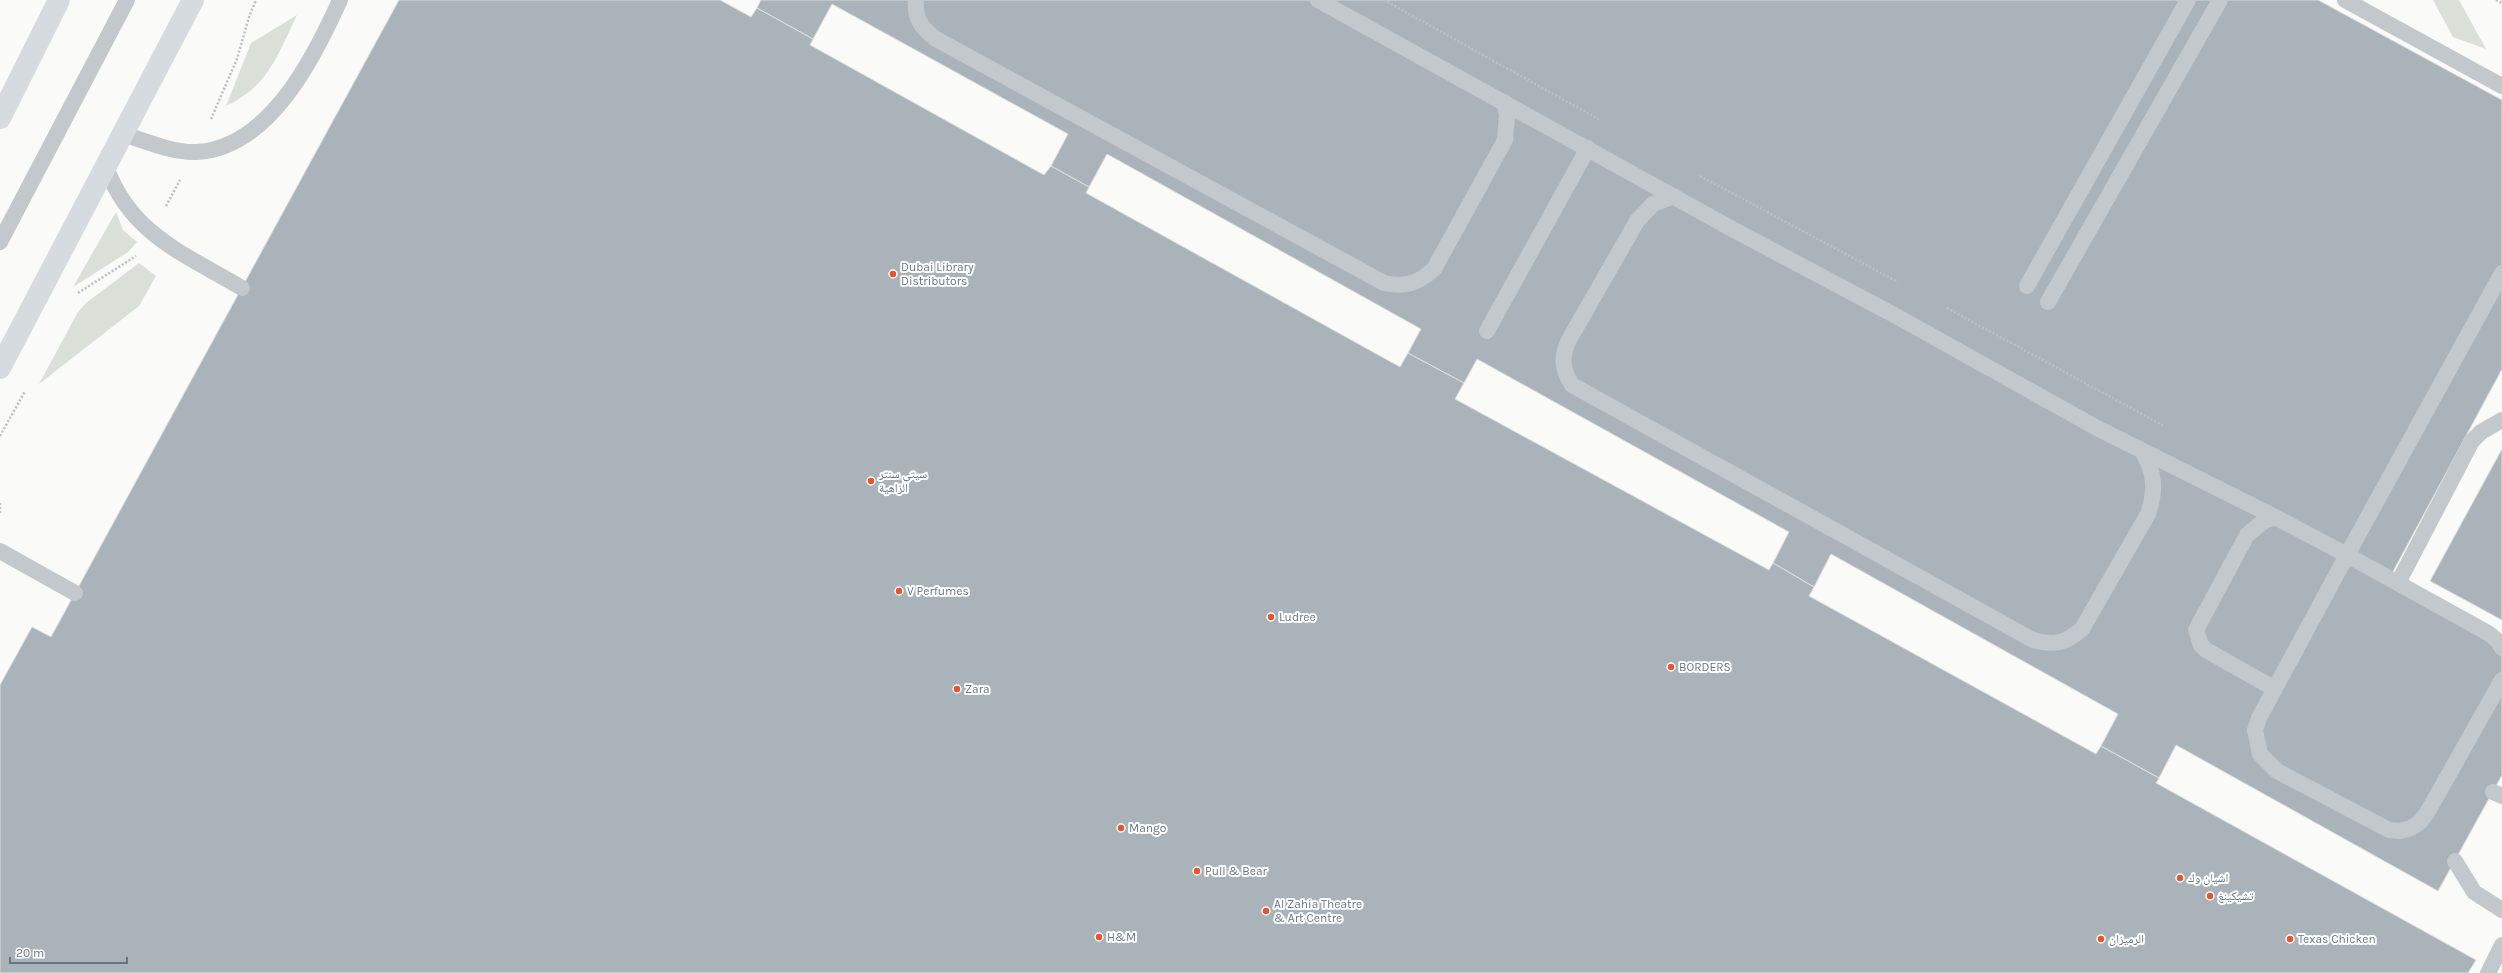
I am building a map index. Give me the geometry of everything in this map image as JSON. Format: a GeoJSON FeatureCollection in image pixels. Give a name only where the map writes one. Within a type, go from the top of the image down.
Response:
{"type":"FeatureCollection","features":[{"type":"Feature","properties":{"kind":"street"},"geometry":{"type":"LineString","coordinates":[[0,118],[59,0]]}},
{"type":"Feature","properties":{"kind":"street"},"geometry":{"type":"LineString","coordinates":[[0,368],[194,0]]}},
{"type":"Feature","properties":{"kind":"lane"},"geometry":{"type":"LineString","coordinates":[[0,242],[127,0]]}},
{"type":"Feature","properties":{"kind":"lane"},"geometry":{"type":"LineString","coordinates":[[123,134],[170,149],[196,152],[228,145],[243,137],[280,102],[302,74],[324,37],[340,0]]}},
{"type":"Feature","properties":{"kind":"lane"},"geometry":{"type":"LineString","coordinates":[[916,0],[915,9],[918,21],[925,32],[936,39],[1384,283],[1394,286],[1417,282],[1434,268],[1505,140],[1507,114],[1504,102]]}},
{"type":"Feature","properties":{"kind":"lane"},"geometry":{"type":"LineString","coordinates":[[1318,0],[1741,234],[1896,316],[2096,428],[2275,517],[2347,555],[2488,633],[2498,641],[2502,648]]}},
{"type":"Feature","properties":{"kind":"lane"},"geometry":{"type":"LineString","coordinates":[[2027,286],[2188,0]]}},
{"type":"Feature","properties":{"kind":"lane"},"geometry":{"type":"LineString","coordinates":[[2048,302],[2220,0]]}},
{"type":"Feature","properties":{"kind":"lane"},"geometry":{"type":"LineString","coordinates":[[2345,0],[2502,86]]}},
{"type":"Feature","properties":{"kind":"lane"},"geometry":{"type":"LineString","coordinates":[[2362,0],[2502,80]]}},
{"type":"Feature","properties":{"kind":"lane"},"geometry":{"type":"LineString","coordinates":[[1487,331],[1588,148]]}},
{"type":"Feature","properties":{"kind":"lane"},"geometry":{"type":"LineString","coordinates":[[106,167],[123,204],[150,233],[242,288]]}},
{"type":"Feature","properties":{"kind":"lane"},"geometry":{"type":"LineString","coordinates":[[1674,196],[1653,204],[1637,221],[1564,349],[1563,362],[1565,374],[1572,385],[2033,640],[2047,644],[2060,644],[2072,638],[2082,629],[2137,534],[2148,514],[2154,488],[2149,462],[2142,451]]}},
{"type":"Feature","properties":{"kind":"lane"},"geometry":{"type":"LineString","coordinates":[[2502,273],[2259,718],[2255,730],[2260,754],[2267,764],[2378,826],[2400,831],[2415,825],[2427,813],[2502,680]]}},
{"type":"Feature","properties":{"kind":"lane"},"geometry":{"type":"LineString","coordinates":[[2399,581],[2472,441],[2481,432],[2502,420]]}},
{"type":"Feature","properties":{"kind":"lane"},"geometry":{"type":"LineString","coordinates":[[2275,517],[2264,521],[2247,535],[2196,630],[2200,645],[2206,650],[2275,689]]}},
{"type":"Feature","properties":{"kind":"lane"},"geometry":{"type":"LineString","coordinates":[[0,551],[76,593]]}},
{"type":"Feature","properties":{"kind":"lane"},"geometry":{"type":"LineString","coordinates":[[2455,861],[2474,892],[2502,910]]}},
{"type":"Feature","properties":{"kind":"lane"},"geometry":{"type":"LineString","coordinates":[[2488,973],[2502,945]]}},
{"type":"Feature","properties":{"kind":"path"},"geometry":{"type":"LineString","coordinates":[[1384,0],[1603,122]]}},
{"type":"Feature","properties":{"kind":"path"},"geometry":{"type":"LineString","coordinates":[[2496,0],[2502,3]]}},
{"type":"Feature","properties":{"kind":"path"},"geometry":{"type":"LineString","coordinates":[[1699,175],[1904,285]]}},
{"type":"Feature","properties":{"kind":"path"},"geometry":{"type":"LineString","coordinates":[[1944,307],[2169,429]]}},
{"type":"Feature","properties":{"kind":"path"},"geometry":{"type":"LineString","coordinates":[[0,504],[0,515]]}},
{"type":"Feature","properties":{"kind":"shaded area"},"geometry":{"type":"Polygon","coordinates":[[[2433,0],[2459,0],[2486,49],[2453,37],[2433,0]]]}},
{"type":"Feature","properties":{"kind":"shaded area"},"geometry":{"type":"Polygon","coordinates":[[[297,15],[277,56],[262,79],[240,98],[226,106],[251,43],[297,15]]]}},
{"type":"Feature","properties":{"kind":"shaded area"},"geometry":{"type":"Polygon","coordinates":[[[116,212],[123,230],[137,242],[128,252],[73,287],[116,212]]]}},
{"type":"Feature","properties":{"kind":"shaded area"},"geometry":{"type":"Polygon","coordinates":[[[139,263],[156,276],[139,306],[39,384],[78,312],[86,303],[139,263]]]}},
{"type":"Feature","properties":{"kind":"building","name":"سيتي سنتر الزاهية"},"geometry":{"type":"Polygon","coordinates":[[[399,0],[720,0],[751,17],[757,8],[813,39],[810,45],[1044,175],[1051,166],[1089,187],[1086,193],[1400,367],[1408,353],[1464,383],[1455,399],[1769,570],[1773,563],[1814,587],[1809,596],[2096,754],[2101,746],[2159,778],[2156,783],[2476,960],[2468,973],[0,973],[0,685],[32,627],[51,637],[399,0]]]}},
{"type":"Feature","properties":{"kind":"building"},"geometry":{"type":"Polygon","coordinates":[[[761,0],[2318,0],[2502,100],[2502,369],[2390,577],[2502,639],[2502,775],[2438,891],[2176,745],[2159,778],[2101,746],[2118,714],[1831,554],[1814,587],[1773,563],[1789,532],[1477,359],[1464,383],[1408,353],[1421,329],[1107,154],[1089,187],[1051,166],[1068,134],[832,4],[813,39],[757,8],[761,0]]]}},
{"type":"Feature","properties":{"kind":"building"},"geometry":{"type":"Polygon","coordinates":[[[2502,449],[2502,620],[2430,581],[2502,449]]]}},
{"type":"Feature","properties":{"kind":"place","name":"Dubai Library Distributors"},"geometry":{"type":"Point","coordinates":[893,274]}},
{"type":"Feature","properties":{"kind":"place","name":"سيتي سنتر الزاهية"},"geometry":{"type":"Point","coordinates":[871,481]}},
{"type":"Feature","properties":{"kind":"place","name":"V Perfumes"},"geometry":{"type":"Point","coordinates":[899,591]}},
{"type":"Feature","properties":{"kind":"place","name":"Ludree"},"geometry":{"type":"Point","coordinates":[1271,617]}},
{"type":"Feature","properties":{"kind":"place","name":"BORDERS"},"geometry":{"type":"Point","coordinates":[1671,667]}},
{"type":"Feature","properties":{"kind":"place","name":"Zara"},"geometry":{"type":"Point","coordinates":[957,689]}},
{"type":"Feature","properties":{"kind":"place","name":"Mango"},"geometry":{"type":"Point","coordinates":[1121,828]}},
{"type":"Feature","properties":{"kind":"place","name":"Pull & Bear"},"geometry":{"type":"Point","coordinates":[1197,871]}},
{"type":"Feature","properties":{"kind":"place","name":"اشيان وك"},"geometry":{"type":"Point","coordinates":[2180,878]}},
{"type":"Feature","properties":{"kind":"place","name":"تشيكينغ"},"geometry":{"type":"Point","coordinates":[2210,896]}},
{"type":"Feature","properties":{"kind":"place","name":"Al Zahia Theatre & Art Centre"},"geometry":{"type":"Point","coordinates":[1266,911]}},
{"type":"Feature","properties":{"kind":"place","name":"H&M"},"geometry":{"type":"Point","coordinates":[1099,937]}},
{"type":"Feature","properties":{"kind":"place","name":"الرميزان"},"geometry":{"type":"Point","coordinates":[2101,939]}},
{"type":"Feature","properties":{"kind":"place","name":"Texas Chicken"},"geometry":{"type":"Point","coordinates":[2290,939]}}]}
